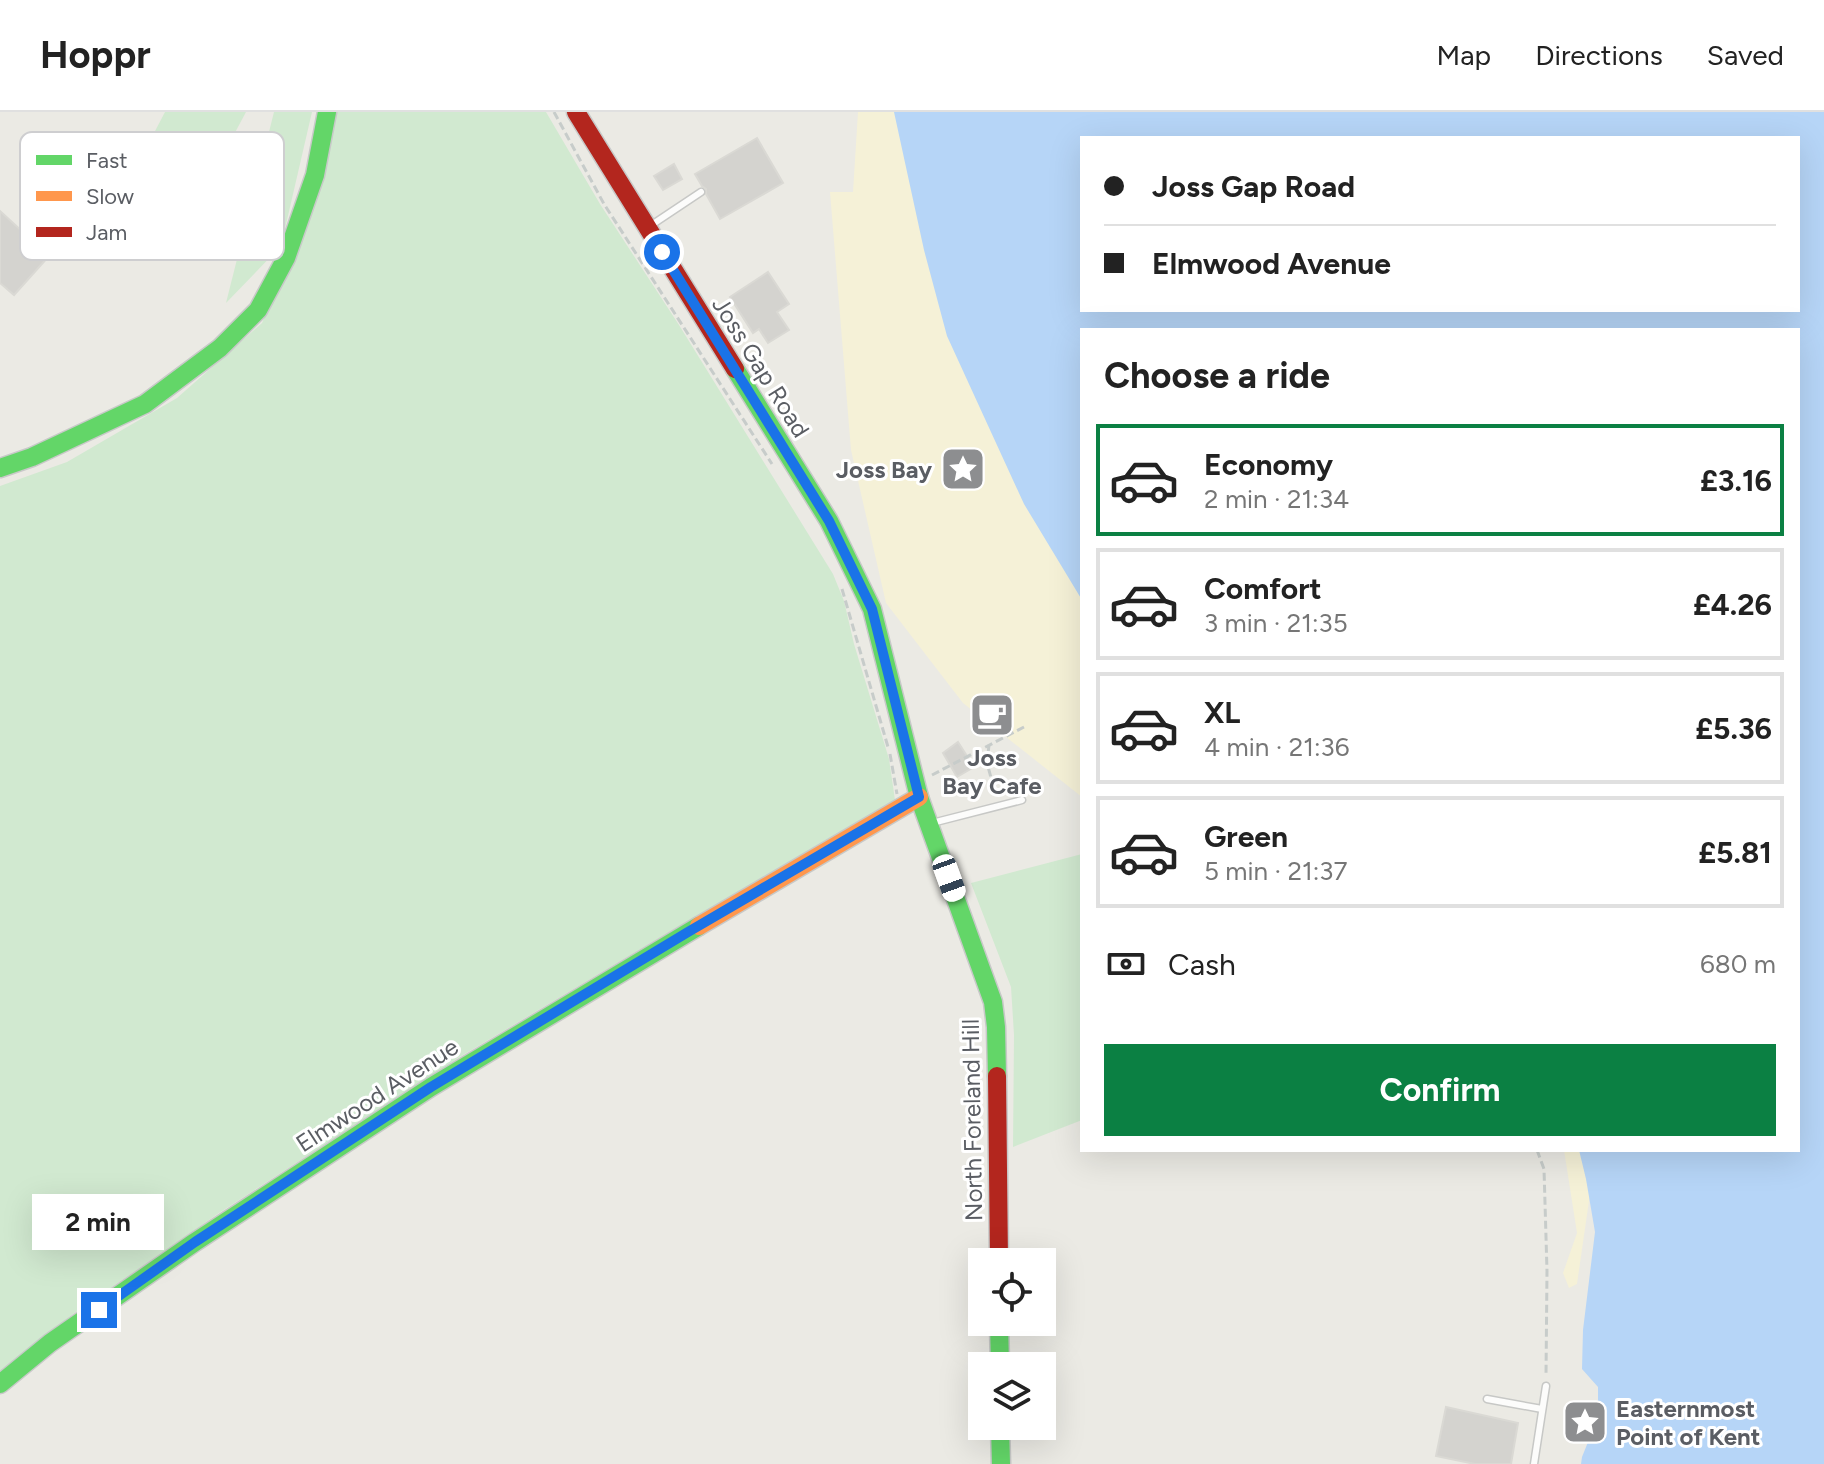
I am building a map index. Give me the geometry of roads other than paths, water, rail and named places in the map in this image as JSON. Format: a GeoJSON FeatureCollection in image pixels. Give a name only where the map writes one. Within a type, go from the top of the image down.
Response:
{"type":"FeatureCollection","features":[{"type":"Feature","properties":{"kind":"street"},"geometry":{"type":"LineString","coordinates":[[0,468],[32,457],[145,404],[220,348],[258,310],[286,258],[315,175],[327,112]]}},
{"type":"Feature","properties":{"kind":"street","name":"Joss Gap Road"},"geometry":{"type":"LineString","coordinates":[[576,112],[829,521],[872,609],[918,790]]}},
{"type":"Feature","properties":{"kind":"street","name":"Elmwood Avenue"},"geometry":{"type":"LineString","coordinates":[[0,1384],[50,1343],[183,1250],[431,1087],[902,806],[918,790]]}},
{"type":"Feature","properties":{"kind":"street","name":"North Foreland Hill"},"geometry":{"type":"LineString","coordinates":[[918,790],[993,1002],[996,1027],[999,1248]]}},
{"type":"Feature","properties":{"kind":"street"},"geometry":{"type":"LineString","coordinates":[[1000,1440],[1001,1464]]}},
{"type":"Feature","properties":{"kind":"lane"},"geometry":{"type":"LineString","coordinates":[[647,228],[701,192]]}},
{"type":"Feature","properties":{"kind":"lane"},"geometry":{"type":"LineString","coordinates":[[929,824],[1022,800]]}},
{"type":"Feature","properties":{"kind":"lane"},"geometry":{"type":"LineString","coordinates":[[1534,1464],[1546,1386]]}},
{"type":"Feature","properties":{"kind":"lane"},"geometry":{"type":"LineString","coordinates":[[1487,1399],[1542,1409]]}},
{"type":"Feature","properties":{"kind":"water"},"geometry":{"type":"Polygon","coordinates":[[[894,112],[1824,112],[1824,1464],[1581,1464],[1598,1417],[1598,1387],[1582,1369],[1583,1330],[1595,1232],[1579,1152],[1800,1152],[1800,328],[1080,328],[1080,597],[1024,504],[947,336],[924,250],[894,112]]]}},
{"type":"Feature","properties":{"kind":"place","name":"Joss Bay"},"geometry":{"type":"Point","coordinates":[963,469]}},
{"type":"Feature","properties":{"kind":"place","name":"Joss Bay Cafe"},"geometry":{"type":"Point","coordinates":[992,715]}},
{"type":"Feature","properties":{"kind":"place","name":"Easternmost Point of Kent"},"geometry":{"type":"Point","coordinates":[1585,1422]}}]}
